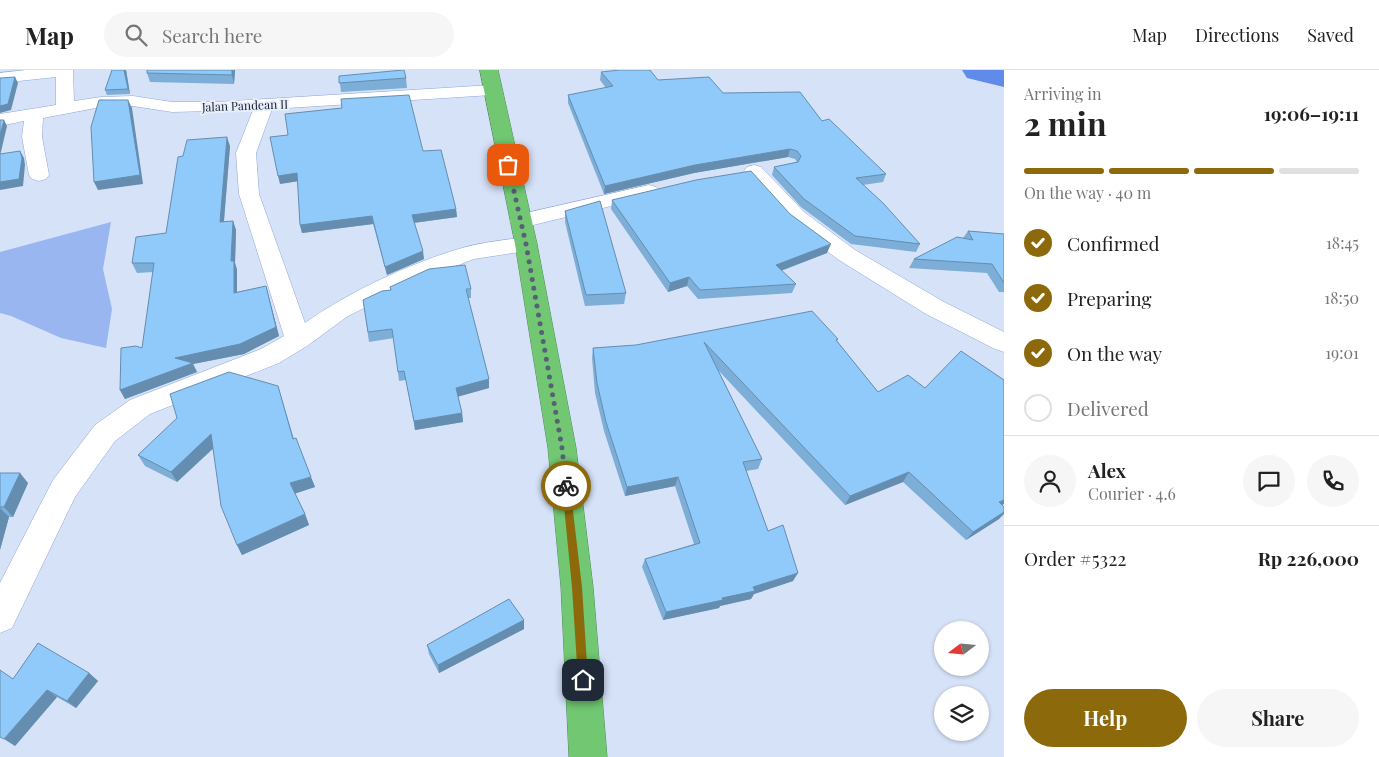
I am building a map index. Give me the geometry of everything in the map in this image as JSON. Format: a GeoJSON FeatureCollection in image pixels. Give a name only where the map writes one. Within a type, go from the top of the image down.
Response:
{"type":"FeatureCollection","features":[{"type":"Feature","properties":{"kind":"highway"},"geometry":{"type":"LineString","coordinates":[[490,80],[523,232],[562,448],[577,587],[588,757]]}},
{"type":"Feature","properties":{"kind":"street"},"geometry":{"type":"LineString","coordinates":[[0,78],[65,71],[65,108]]}},
{"type":"Feature","properties":{"kind":"street","name":"Jalan Pandean II"},"geometry":{"type":"LineString","coordinates":[[0,120],[100,102],[133,101],[172,107],[264,106],[490,80]]}},
{"type":"Feature","properties":{"kind":"street"},"geometry":{"type":"LineString","coordinates":[[264,106],[246,153],[250,194],[298,340]]}},
{"type":"Feature","properties":{"kind":"street"},"geometry":{"type":"LineString","coordinates":[[34,113],[32,137],[39,176]]}},
{"type":"Feature","properties":{"kind":"street"},"geometry":{"type":"LineString","coordinates":[[778,167],[745,173],[796,217],[847,255],[935,308],[1004,343]]}},
{"type":"Feature","properties":{"kind":"street"},"geometry":{"type":"LineString","coordinates":[[0,617],[64,489],[106,433],[140,407],[270,356],[298,340],[339,310],[416,273],[523,232],[665,187]]}},
{"type":"Feature","properties":{"kind":"shaded area"},"geometry":{"type":"Polygon","coordinates":[[[111,222],[103,269],[112,309],[106,348],[61,338],[0,313],[0,252],[111,222]]]}},
{"type":"Feature","properties":{"kind":"building"},"geometry":{"type":"Polygon","coordinates":[[[112,70],[124,70],[128,89],[105,90],[112,70]]]}},
{"type":"Feature","properties":{"kind":"building"},"geometry":{"type":"Polygon","coordinates":[[[147,70],[232,70],[232,75],[147,73],[147,70]]]}},
{"type":"Feature","properties":{"kind":"building"},"geometry":{"type":"Polygon","coordinates":[[[404,70],[406,78],[339,83],[339,76],[404,70]]]}},
{"type":"Feature","properties":{"kind":"building"},"geometry":{"type":"Polygon","coordinates":[[[650,70],[658,80],[709,77],[723,93],[800,92],[822,121],[829,119],[886,174],[856,178],[883,203],[920,244],[855,236],[804,199],[774,167],[798,162],[801,156],[797,151],[790,149],[695,165],[605,186],[568,95],[613,86],[601,72],[650,70]]]}},
{"type":"Feature","properties":{"kind":"building"},"geometry":{"type":"Polygon","coordinates":[[[15,77],[8,104],[0,106],[0,78],[15,77]]]}},
{"type":"Feature","properties":{"kind":"building"},"geometry":{"type":"Polygon","coordinates":[[[409,95],[423,151],[441,150],[456,209],[412,215],[423,251],[385,267],[372,216],[300,225],[297,173],[278,176],[270,137],[288,135],[285,114],[342,108],[341,99],[409,95]]]}},
{"type":"Feature","properties":{"kind":"building"},"geometry":{"type":"Polygon","coordinates":[[[99,100],[128,100],[140,175],[94,182],[91,127],[99,100]]]}},
{"type":"Feature","properties":{"kind":"building"},"geometry":{"type":"Polygon","coordinates":[[[0,120],[4,120],[0,135],[0,120]]]}},
{"type":"Feature","properties":{"kind":"building"},"geometry":{"type":"Polygon","coordinates":[[[227,137],[220,222],[233,221],[231,261],[234,261],[234,293],[266,286],[276,327],[240,344],[175,358],[193,363],[120,390],[121,348],[136,346],[142,348],[154,263],[132,263],[136,237],[166,233],[178,157],[183,156],[187,140],[227,137]]]}},
{"type":"Feature","properties":{"kind":"building"},"geometry":{"type":"Polygon","coordinates":[[[20,151],[22,158],[19,179],[0,182],[0,154],[20,151]]]}},
{"type":"Feature","properties":{"kind":"building"},"geometry":{"type":"Polygon","coordinates":[[[751,171],[790,214],[831,244],[776,265],[796,284],[700,290],[689,277],[670,283],[612,200],[696,180],[751,171]]]}},
{"type":"Feature","properties":{"kind":"building"},"geometry":{"type":"Polygon","coordinates":[[[600,201],[626,293],[586,295],[565,211],[600,201]]]}},
{"type":"Feature","properties":{"kind":"building"},"geometry":{"type":"Polygon","coordinates":[[[968,231],[1004,234],[1004,283],[992,264],[914,259],[957,237],[973,240],[968,231]]]}},
{"type":"Feature","properties":{"kind":"building"},"geometry":{"type":"Polygon","coordinates":[[[465,265],[471,289],[466,289],[489,379],[456,388],[462,413],[414,421],[404,371],[398,372],[392,329],[368,332],[363,300],[382,291],[391,290],[390,287],[429,269],[465,265]]]}},
{"type":"Feature","properties":{"kind":"building"},"geometry":{"type":"Polygon","coordinates":[[[812,311],[838,339],[836,340],[878,392],[908,375],[925,388],[961,351],[1004,380],[1004,500],[999,502],[1004,507],[1004,512],[973,532],[909,472],[850,496],[704,342],[762,459],[743,462],[768,531],[783,525],[798,573],[753,587],[755,591],[666,612],[645,559],[700,543],[678,477],[627,487],[606,422],[597,383],[593,348],[636,345],[812,311]]]}},
{"type":"Feature","properties":{"kind":"building"},"geometry":{"type":"Polygon","coordinates":[[[229,372],[278,386],[293,439],[296,438],[311,477],[290,483],[305,514],[237,545],[221,506],[211,434],[171,472],[138,455],[177,418],[170,394],[229,372]]]}},
{"type":"Feature","properties":{"kind":"building"},"geometry":{"type":"Polygon","coordinates":[[[0,473],[20,473],[4,507],[0,507],[0,473]]]}},
{"type":"Feature","properties":{"kind":"building"},"geometry":{"type":"Polygon","coordinates":[[[509,599],[524,620],[438,665],[427,645],[509,599]]]}},
{"type":"Feature","properties":{"kind":"building"},"geometry":{"type":"Polygon","coordinates":[[[38,643],[89,673],[67,701],[47,690],[4,739],[0,737],[0,670],[13,679],[38,643]]]}},
{"type":"Feature","properties":{"kind":"waterway"},"geometry":{"type":"LineString","coordinates":[[980,70],[1004,76]]}},
{"type":"Feature","properties":{"kind":"way so far"},"geometry":{"type":"LineString","coordinates":[[508,165],[526,244],[562,448],[566,486]]}},
{"type":"Feature","properties":{"kind":"route"},"geometry":{"type":"LineString","coordinates":[[566,486],[577,587],[583,680]]}}]}
